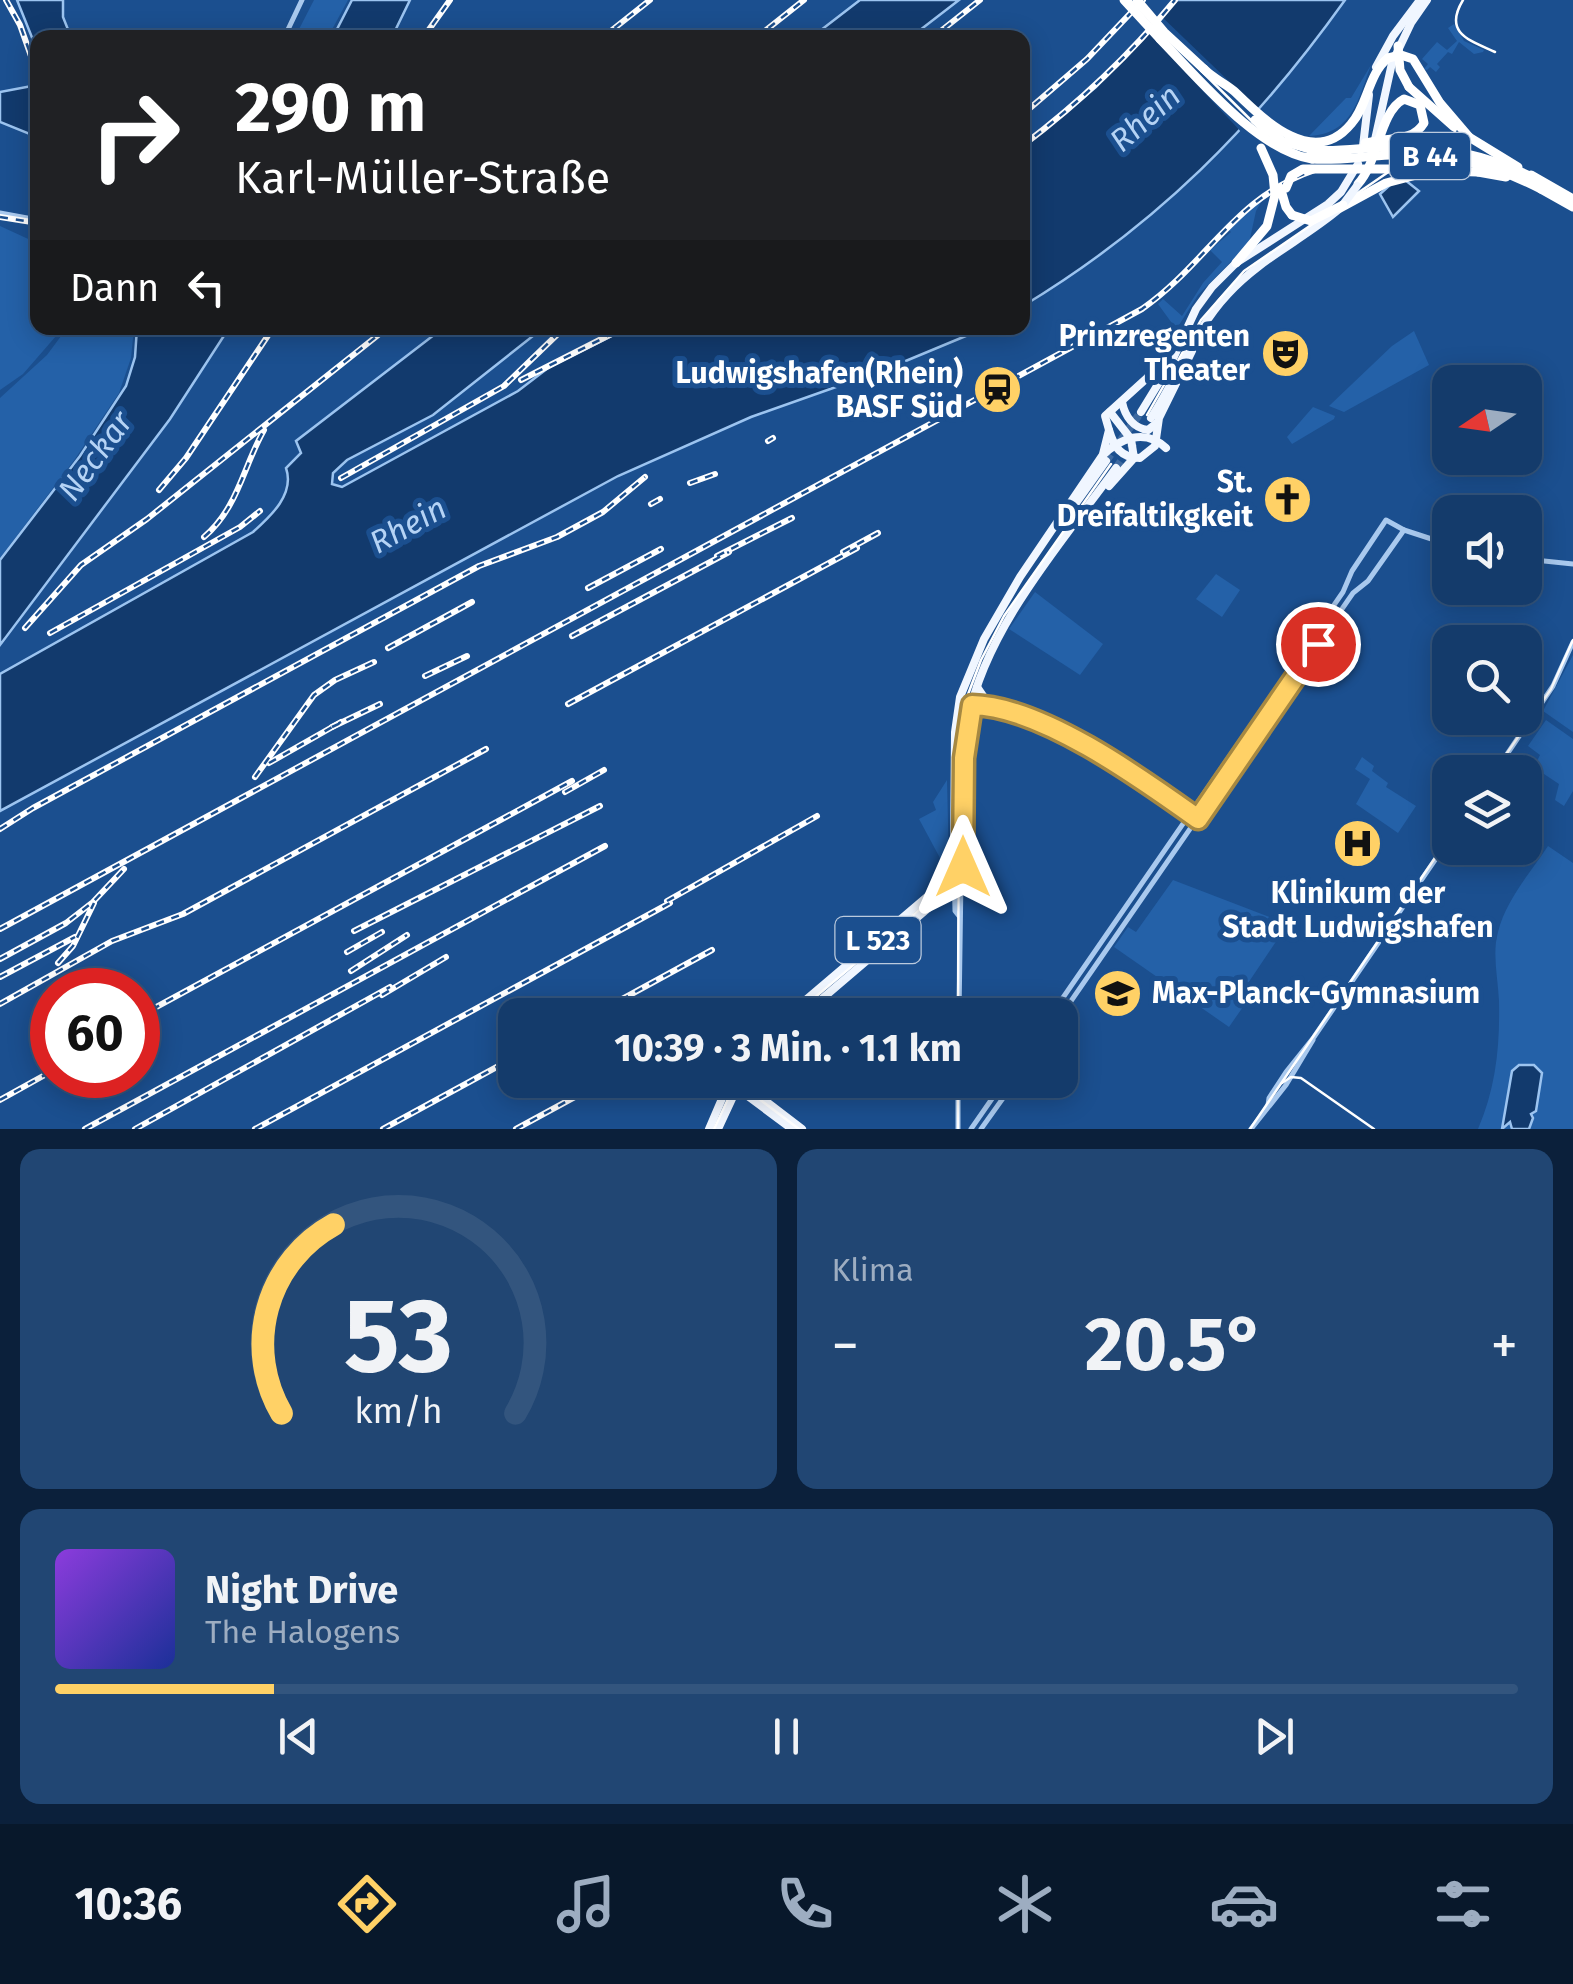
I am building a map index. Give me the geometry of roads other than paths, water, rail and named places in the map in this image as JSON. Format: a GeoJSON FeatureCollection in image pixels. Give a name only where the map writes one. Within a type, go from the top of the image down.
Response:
{"type":"FeatureCollection","features":[{"type":"Feature","properties":{"kind":"highway","name":"B 44"},"geometry":{"type":"LineString","coordinates":[[1124,0],[1260,137],[1286,153],[1320,159],[1408,154],[1458,158],[1504,171],[1573,203]]}},
{"type":"Feature","properties":{"kind":"highway","name":"B 44"},"geometry":{"type":"LineString","coordinates":[[1138,0],[1164,32],[1259,124],[1282,141],[1314,150],[1405,146],[1449,150],[1492,160],[1534,178]]}},
{"type":"Feature","properties":{"kind":"highway"},"geometry":{"type":"LineString","coordinates":[[1398,46],[1400,70],[1409,87],[1469,137]]}},
{"type":"Feature","properties":{"kind":"highway","name":"B 44"},"geometry":{"type":"LineString","coordinates":[[1218,82],[1223,82],[1269,125],[1293,138],[1332,137],[1356,117],[1380,66],[1388,58],[1401,55],[1412,60],[1469,137],[1573,203]]}},
{"type":"Feature","properties":{"kind":"highway"},"geometry":{"type":"LineString","coordinates":[[1200,78],[1209,93],[1273,162],[1281,191],[1267,226],[1236,263]]}},
{"type":"Feature","properties":{"kind":"highway","name":"B 44"},"geometry":{"type":"LineString","coordinates":[[1314,150],[1414,134],[1422,127],[1424,113],[1416,102],[1404,100],[1394,104],[1388,116],[1378,151],[1360,189],[1341,207],[1311,221],[1300,220],[1286,207],[1281,191],[1290,176],[1302,169],[1449,169]]}},
{"type":"Feature","properties":{"kind":"highway"},"geometry":{"type":"LineString","coordinates":[[1360,189],[1449,169],[1496,175],[1542,189]]}},
{"type":"Feature","properties":{"kind":"main road"},"geometry":{"type":"LineString","coordinates":[[1141,412],[1160,384],[1203,299],[1236,263],[1321,210],[1341,192],[1360,160],[1370,87],[1383,52],[1420,0]]}},
{"type":"Feature","properties":{"kind":"main road"},"geometry":{"type":"LineString","coordinates":[[1360,189],[1398,46],[1428,0]]}},
{"type":"Feature","properties":{"kind":"main road"},"geometry":{"type":"LineString","coordinates":[[1162,445],[1154,420],[1196,336],[1224,298],[1263,262],[1341,207]]}},
{"type":"Feature","properties":{"kind":"main road"},"geometry":{"type":"LineString","coordinates":[[1108,414],[1154,370],[1186,328]]}},
{"type":"Feature","properties":{"kind":"main road"},"geometry":{"type":"LineString","coordinates":[[1122,402],[1130,420],[1148,430],[1188,361],[1196,336]]}},
{"type":"Feature","properties":{"kind":"main road"},"geometry":{"type":"LineString","coordinates":[[1104,458],[1108,414]]}},
{"type":"Feature","properties":{"kind":"main road"},"geometry":{"type":"LineString","coordinates":[[1108,414],[1130,438],[1137,458]]}},
{"type":"Feature","properties":{"kind":"main road"},"geometry":{"type":"LineString","coordinates":[[1109,430],[1120,453],[1137,458]]}},
{"type":"Feature","properties":{"kind":"main road"},"geometry":{"type":"LineString","coordinates":[[954,866],[958,708],[979,649],[1020,576],[1114,445],[1142,436],[1162,445]]}},
{"type":"Feature","properties":{"kind":"main road"},"geometry":{"type":"LineString","coordinates":[[1044,568],[1137,458],[1162,445]]}},
{"type":"Feature","properties":{"kind":"main road"},"geometry":{"type":"LineString","coordinates":[[958,882],[964,758],[977,687],[988,661],[1044,568],[1116,468]]}},
{"type":"Feature","properties":{"kind":"main road"},"geometry":{"type":"LineString","coordinates":[[979,649],[980,659],[988,661]]}},
{"type":"Feature","properties":{"kind":"main road"},"geometry":{"type":"LineString","coordinates":[[977,687],[990,706]]}},
{"type":"Feature","properties":{"kind":"main road","name":"L 523"},"geometry":{"type":"LineString","coordinates":[[808,998],[943,886],[954,866]]}},
{"type":"Feature","properties":{"kind":"main road","name":"L 523"},"geometry":{"type":"LineString","coordinates":[[823,998],[958,882]]}},
{"type":"Feature","properties":{"kind":"main road"},"geometry":{"type":"LineString","coordinates":[[709,1129],[727,1098]]}},
{"type":"Feature","properties":{"kind":"main road"},"geometry":{"type":"LineString","coordinates":[[718,1129],[731,1098]]}},
{"type":"Feature","properties":{"kind":"main road"},"geometry":{"type":"LineString","coordinates":[[756,1098],[792,1129]]}},
{"type":"Feature","properties":{"kind":"main road"},"geometry":{"type":"LineString","coordinates":[[759,1098],[802,1129]]}},
{"type":"Feature","properties":{"kind":"street"},"geometry":{"type":"LineString","coordinates":[[288,30],[302,0]]}},
{"type":"Feature","properties":{"kind":"street"},"geometry":{"type":"LineString","coordinates":[[0,213],[30,219]]}},
{"type":"Feature","properties":{"kind":"street"},"geometry":{"type":"LineString","coordinates":[[1063,998],[1345,588],[1352,570],[1386,520],[1432,539]]}},
{"type":"Feature","properties":{"kind":"street"},"geometry":{"type":"LineString","coordinates":[[1073,998],[1353,594],[1368,582],[1404,530]]}},
{"type":"Feature","properties":{"kind":"street"},"geometry":{"type":"LineString","coordinates":[[1542,561],[1573,564]]}},
{"type":"Feature","properties":{"kind":"street"},"geometry":{"type":"LineString","coordinates":[[1507,755],[1554,685],[1573,642]]}},
{"type":"Feature","properties":{"kind":"street"},"geometry":{"type":"LineString","coordinates":[[958,708],[990,706],[1048,726],[1198,819]]}},
{"type":"Feature","properties":{"kind":"street"},"geometry":{"type":"LineString","coordinates":[[1252,1129],[1286,1086],[1314,1037],[1432,864]]}},
{"type":"Feature","properties":{"kind":"street"},"geometry":{"type":"LineString","coordinates":[[954,866],[958,882],[958,998]]}},
{"type":"Feature","properties":{"kind":"street"},"geometry":{"type":"LineString","coordinates":[[958,1098],[958,1129]]}},
{"type":"Feature","properties":{"kind":"street"},"geometry":{"type":"LineString","coordinates":[[972,1129],[993,1098]]}},
{"type":"Feature","properties":{"kind":"street"},"geometry":{"type":"LineString","coordinates":[[981,1129],[1003,1098]]}},
{"type":"Feature","properties":{"kind":"water"},"geometry":{"type":"Polygon","coordinates":[[[17,0],[63,0],[68,30],[30,32],[17,0]]]}},
{"type":"Feature","properties":{"kind":"water"},"geometry":{"type":"Polygon","coordinates":[[[352,0],[410,0],[395,30],[337,30],[352,0]]]}},
{"type":"Feature","properties":{"kind":"water"},"geometry":{"type":"Polygon","coordinates":[[[860,0],[959,0],[920,30],[821,30],[860,0]]]}},
{"type":"Feature","properties":{"kind":"water","name":"Rhein"},"geometry":{"type":"Polygon","coordinates":[[[1177,0],[1345,0],[1276,90],[1200,170],[1117,242],[1030,302],[1030,140],[1096,87],[1177,0]]]}},
{"type":"Feature","properties":{"kind":"water"},"geometry":{"type":"Polygon","coordinates":[[[30,86],[30,134],[0,122],[0,92],[30,86]]]}},
{"type":"Feature","properties":{"kind":"water"},"geometry":{"type":"Polygon","coordinates":[[[1400,176],[1419,191],[1393,217],[1380,194],[1400,176]]]}},
{"type":"Feature","properties":{"kind":"water","name":"Neckar"},"geometry":{"type":"Polygon","coordinates":[[[137,335],[224,335],[170,419],[0,645],[0,560],[80,456],[126,386],[137,335]]]}},
{"type":"Feature","properties":{"kind":"water","name":"Rhein"},"geometry":{"type":"Polygon","coordinates":[[[434,335],[534,335],[433,415],[347,460],[333,473],[332,484],[342,487],[518,391],[548,368],[614,335],[968,335],[884,370],[751,417],[618,476],[0,811],[0,674],[253,532],[274,512],[284,495],[286,468],[301,453],[296,441],[434,335]]]}},
{"type":"Feature","properties":{"kind":"water"},"geometry":{"type":"Polygon","coordinates":[[[1519,1065],[1534,1065],[1542,1073],[1536,1111],[1531,1114],[1529,1129],[1512,1129],[1510,1122],[1502,1129],[1512,1071],[1519,1065]]]}},
{"type":"Feature","properties":{"kind":"tunnel"},"geometry":{"type":"LineString","coordinates":[[1106,461],[1141,412]]}},
{"type":"Feature","properties":{"kind":"tunnel"},"geometry":{"type":"LineString","coordinates":[[1116,468],[1134,443]]}},
{"type":"Feature","properties":{"kind":"tram line"},"geometry":{"type":"LineString","coordinates":[[1130,0],[1271,140],[1302,154],[1348,154]]}},
{"type":"Feature","properties":{"kind":"tram line"},"geometry":{"type":"LineString","coordinates":[[1463,0],[1457,28],[1468,39],[1495,52]]}},
{"type":"Feature","properties":{"kind":"tram line"},"geometry":{"type":"LineString","coordinates":[[1147,415],[1201,320],[1244,271],[1400,164],[1455,132]]}},
{"type":"Feature","properties":{"kind":"tram line"},"geometry":{"type":"LineString","coordinates":[[958,998],[959,750],[967,697],[1004,616],[1111,464]]}},
{"type":"Feature","properties":{"kind":"tram line"},"geometry":{"type":"LineString","coordinates":[[1506,755],[1551,689],[1573,640]]}},
{"type":"Feature","properties":{"kind":"tram line"},"geometry":{"type":"LineString","coordinates":[[1250,1129],[1432,862]]}},
{"type":"Feature","properties":{"kind":"tram line"},"geometry":{"type":"LineString","coordinates":[[814,998],[950,884],[957,876],[958,866]]}},
{"type":"Feature","properties":{"kind":"tram line"},"geometry":{"type":"LineString","coordinates":[[1282,1083],[1291,1077],[1301,1078],[1374,1129]]}},
{"type":"Feature","properties":{"kind":"tram line"},"geometry":{"type":"LineString","coordinates":[[714,1129],[728,1098]]}},
{"type":"Feature","properties":{"kind":"tram line"},"geometry":{"type":"LineString","coordinates":[[758,1098],[799,1129]]}},
{"type":"Feature","properties":{"kind":"tram line"},"geometry":{"type":"LineString","coordinates":[[958,1098],[958,1129]]}},
{"type":"Feature","properties":{"kind":"railway"},"geometry":{"type":"LineString","coordinates":[[6,0],[30,53]]}},
{"type":"Feature","properties":{"kind":"railway"},"geometry":{"type":"LineString","coordinates":[[429,30],[450,0]]}},
{"type":"Feature","properties":{"kind":"railway"},"geometry":{"type":"LineString","coordinates":[[612,30],[650,0]]}},
{"type":"Feature","properties":{"kind":"railway"},"geometry":{"type":"LineString","coordinates":[[766,30],[804,0]]}},
{"type":"Feature","properties":{"kind":"railway"},"geometry":{"type":"LineString","coordinates":[[942,30],[980,0]]}},
{"type":"Feature","properties":{"kind":"railway"},"geometry":{"type":"LineString","coordinates":[[1030,108],[1087,59],[1143,0]]}},
{"type":"Feature","properties":{"kind":"railway"},"geometry":{"type":"LineString","coordinates":[[1030,140],[1103,78],[1175,0]]}},
{"type":"Feature","properties":{"kind":"railway"},"geometry":{"type":"LineString","coordinates":[[0,929],[1142,309],[1263,197],[1315,170]]}},
{"type":"Feature","properties":{"kind":"railway"},"geometry":{"type":"LineString","coordinates":[[0,217],[30,222]]}},
{"type":"Feature","properties":{"kind":"railway"},"geometry":{"type":"LineString","coordinates":[[159,490],[186,458],[268,335]]}},
{"type":"Feature","properties":{"kind":"railway"},"geometry":{"type":"LineString","coordinates":[[25,628],[81,565],[147,519],[378,335]]}},
{"type":"Feature","properties":{"kind":"railway"},"geometry":{"type":"LineString","coordinates":[[341,478],[504,386],[557,335]]}},
{"type":"Feature","properties":{"kind":"railway"},"geometry":{"type":"LineString","coordinates":[[521,380],[609,335]]}},
{"type":"Feature","properties":{"kind":"railway"},"geometry":{"type":"LineString","coordinates":[[204,537],[225,513],[264,430]]}},
{"type":"Feature","properties":{"kind":"railway"},"geometry":{"type":"LineString","coordinates":[[768,441],[773,438]]}},
{"type":"Feature","properties":{"kind":"railway"},"geometry":{"type":"LineString","coordinates":[[690,483],[715,474]]}},
{"type":"Feature","properties":{"kind":"railway"},"geometry":{"type":"LineString","coordinates":[[0,829],[479,566],[557,537],[603,512],[645,477]]}},
{"type":"Feature","properties":{"kind":"railway"},"geometry":{"type":"LineString","coordinates":[[651,504],[660,499]]}},
{"type":"Feature","properties":{"kind":"railway"},"geometry":{"type":"LineString","coordinates":[[50,633],[240,527],[260,511]]}},
{"type":"Feature","properties":{"kind":"railway"},"geometry":{"type":"LineString","coordinates":[[717,556],[792,518]]}},
{"type":"Feature","properties":{"kind":"railway"},"geometry":{"type":"LineString","coordinates":[[843,552],[878,533]]}},
{"type":"Feature","properties":{"kind":"railway"},"geometry":{"type":"LineString","coordinates":[[568,704],[857,548]]}},
{"type":"Feature","properties":{"kind":"railway"},"geometry":{"type":"LineString","coordinates":[[588,588],[661,549]]}},
{"type":"Feature","properties":{"kind":"railway"},"geometry":{"type":"LineString","coordinates":[[572,636],[729,552]]}},
{"type":"Feature","properties":{"kind":"railway"},"geometry":{"type":"LineString","coordinates":[[388,648],[472,602]]}},
{"type":"Feature","properties":{"kind":"railway"},"geometry":{"type":"LineString","coordinates":[[425,676],[467,656]]}},
{"type":"Feature","properties":{"kind":"railway"},"geometry":{"type":"LineString","coordinates":[[255,777],[314,695],[335,680],[374,662]]}},
{"type":"Feature","properties":{"kind":"railway"},"geometry":{"type":"LineString","coordinates":[[332,727],[380,704]]}},
{"type":"Feature","properties":{"kind":"railway"},"geometry":{"type":"LineString","coordinates":[[269,763],[341,722]]}},
{"type":"Feature","properties":{"kind":"railway"},"geometry":{"type":"LineString","coordinates":[[0,1004],[112,941],[183,914],[486,749]]}},
{"type":"Feature","properties":{"kind":"railway"},"geometry":{"type":"LineString","coordinates":[[565,792],[604,770]]}},
{"type":"Feature","properties":{"kind":"railway"},"geometry":{"type":"LineString","coordinates":[[160,1005],[572,781]]}},
{"type":"Feature","properties":{"kind":"railway"},"geometry":{"type":"LineString","coordinates":[[354,931],[600,806]]}},
{"type":"Feature","properties":{"kind":"railway"},"geometry":{"type":"LineString","coordinates":[[667,901],[817,816]]}},
{"type":"Feature","properties":{"kind":"railway"},"geometry":{"type":"LineString","coordinates":[[85,1129],[605,846]]}},
{"type":"Feature","properties":{"kind":"railway"},"geometry":{"type":"LineString","coordinates":[[0,959],[66,923],[93,902],[124,869]]}},
{"type":"Feature","properties":{"kind":"railway"},"geometry":{"type":"LineString","coordinates":[[58,963],[73,946],[94,903]]}},
{"type":"Feature","properties":{"kind":"railway"},"geometry":{"type":"LineString","coordinates":[[255,1129],[670,903]]}},
{"type":"Feature","properties":{"kind":"railway"},"geometry":{"type":"LineString","coordinates":[[347,952],[382,932]]}},
{"type":"Feature","properties":{"kind":"railway"},"geometry":{"type":"LineString","coordinates":[[351,971],[407,935]]}},
{"type":"Feature","properties":{"kind":"railway"},"geometry":{"type":"LineString","coordinates":[[0,977],[75,937]]}},
{"type":"Feature","properties":{"kind":"railway"},"geometry":{"type":"LineString","coordinates":[[624,998],[712,950]]}},
{"type":"Feature","properties":{"kind":"railway"},"geometry":{"type":"LineString","coordinates":[[382,995],[446,957]]}},
{"type":"Feature","properties":{"kind":"railway"},"geometry":{"type":"LineString","coordinates":[[135,1129],[390,987]]}},
{"type":"Feature","properties":{"kind":"railway"},"geometry":{"type":"LineString","coordinates":[[383,1129],[498,1066]]}},
{"type":"Feature","properties":{"kind":"railway"},"geometry":{"type":"LineString","coordinates":[[0,1100],[30,1083]]}},
{"type":"Feature","properties":{"kind":"railway"},"geometry":{"type":"LineString","coordinates":[[516,1129],[573,1098]]}},
{"type":"Feature","properties":{"kind":"place","name":"Prinzregenten Theater"},"geometry":{"type":"Point","coordinates":[1285,353]}},
{"type":"Feature","properties":{"kind":"place","name":"Ludwigshafen(Rhein) BASF Süd"},"geometry":{"type":"Point","coordinates":[998,390]}},
{"type":"Feature","properties":{"kind":"place","name":"St. Dreifaltikgkeit"},"geometry":{"type":"Point","coordinates":[1288,499]}},
{"type":"Feature","properties":{"kind":"place","name":"Klinikum der Stadt Ludwigshafen"},"geometry":{"type":"Point","coordinates":[1358,844]}},
{"type":"Feature","properties":{"kind":"place","name":"Max-Planck-Gymnasium"},"geometry":{"type":"Point","coordinates":[1117,993]}}]}
